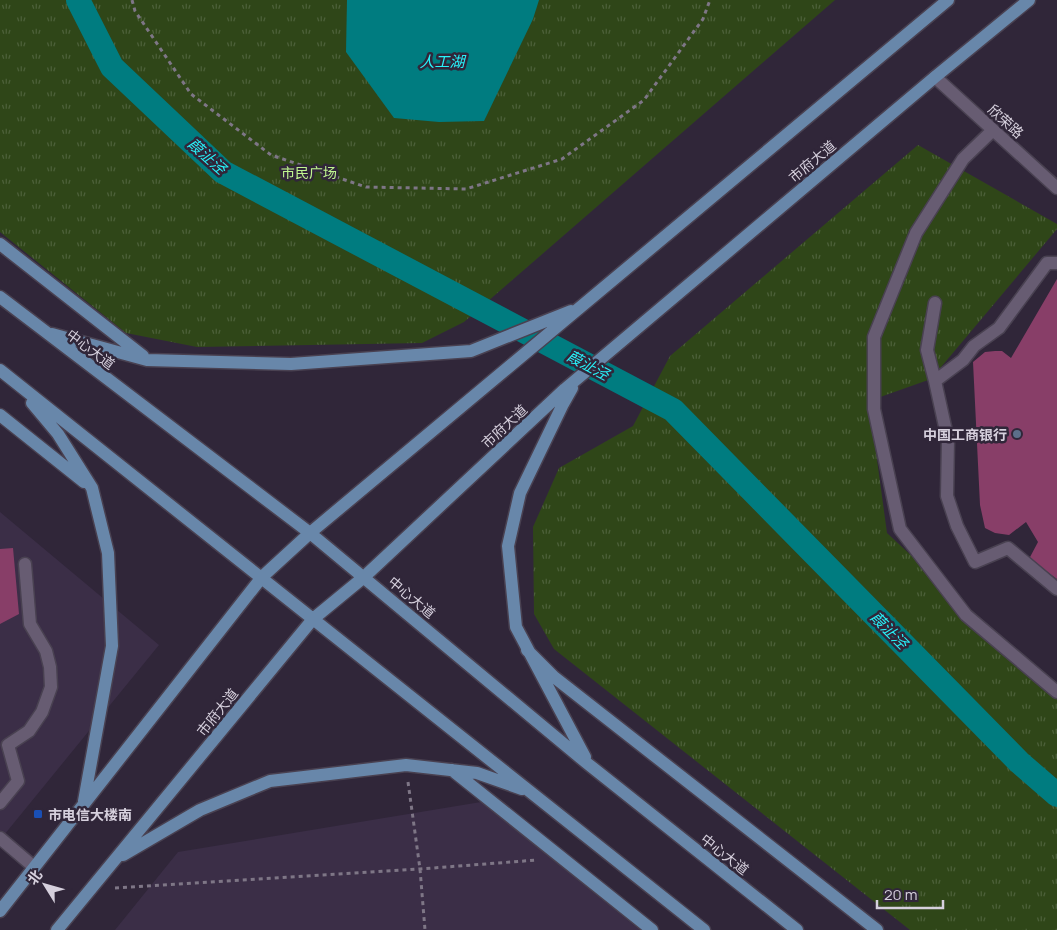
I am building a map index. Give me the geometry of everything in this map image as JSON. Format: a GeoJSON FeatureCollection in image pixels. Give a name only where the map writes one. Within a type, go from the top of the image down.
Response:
{"type":"FeatureCollection","features":[{"type":"Feature","properties":{"kind":"main road"},"geometry":{"type":"LineString","coordinates":[[0,911],[262,577],[310,533],[948,0]]}},
{"type":"Feature","properties":{"kind":"main road","name":"市府大道"},"geometry":{"type":"LineString","coordinates":[[57,930],[313,619],[364,577],[578,378],[1029,0]]}},
{"type":"Feature","properties":{"kind":"main road"},"geometry":{"type":"LineString","coordinates":[[0,244],[147,360]]}},
{"type":"Feature","properties":{"kind":"main road","name":"中心大道"},"geometry":{"type":"LineString","coordinates":[[0,297],[310,533],[588,764],[797,930]]}},
{"type":"Feature","properties":{"kind":"main road"},"geometry":{"type":"LineString","coordinates":[[45,332],[147,360],[291,364],[471,351],[581,307]]}},
{"type":"Feature","properties":{"kind":"main road"},"geometry":{"type":"LineString","coordinates":[[0,370],[704,930]]}},
{"type":"Feature","properties":{"kind":"main road"},"geometry":{"type":"LineString","coordinates":[[578,378],[563,404],[520,493],[508,546],[516,627],[588,764]]}},
{"type":"Feature","properties":{"kind":"main road"},"geometry":{"type":"LineString","coordinates":[[14,382],[58,434],[92,488],[108,553],[112,646],[84,804]]}},
{"type":"Feature","properties":{"kind":"main road"},"geometry":{"type":"LineString","coordinates":[[0,416],[92,488]]}},
{"type":"Feature","properties":{"kind":"main road"},"geometry":{"type":"LineString","coordinates":[[528,650],[554,678],[876,930]]}},
{"type":"Feature","properties":{"kind":"main road"},"geometry":{"type":"LineString","coordinates":[[117,858],[200,810],[270,781],[406,765],[477,773],[531,792]]}},
{"type":"Feature","properties":{"kind":"main road"},"geometry":{"type":"LineString","coordinates":[[452,770],[652,930]]}},
{"type":"Feature","properties":{"kind":"street","name":"欣荣路"},"geometry":{"type":"LineString","coordinates":[[935,77],[1057,188]]}},
{"type":"Feature","properties":{"kind":"street"},"geometry":{"type":"LineString","coordinates":[[994,130],[963,159],[916,233],[874,336],[874,409],[900,529],[966,615],[1057,692]]}},
{"type":"Feature","properties":{"kind":"street"},"geometry":{"type":"LineString","coordinates":[[936,381],[963,360],[974,346],[999,328],[1046,263],[1057,262]]}},
{"type":"Feature","properties":{"kind":"street"},"geometry":{"type":"LineString","coordinates":[[935,303],[927,350],[936,381],[948,440],[947,496],[957,526],[975,562],[1008,548],[1057,589]]}},
{"type":"Feature","properties":{"kind":"street"},"geometry":{"type":"LineString","coordinates":[[0,804],[18,781],[8,745],[28,731],[42,712],[51,688],[50,667],[46,651],[30,624],[25,564]]}},
{"type":"Feature","properties":{"kind":"street"},"geometry":{"type":"LineString","coordinates":[[0,838],[34,867]]}},
{"type":"Feature","properties":{"kind":"path"},"geometry":{"type":"LineString","coordinates":[[132,0],[135,11],[191,94],[271,155],[366,188],[466,189],[562,159],[644,100],[703,19],[710,0]]}},
{"type":"Feature","properties":{"kind":"path"},"geometry":{"type":"LineString","coordinates":[[406,765],[420,869],[425,930]]}},
{"type":"Feature","properties":{"kind":"path"},"geometry":{"type":"LineString","coordinates":[[89,890],[562,858]]}},
{"type":"Feature","properties":{"kind":"shaded area"},"geometry":{"type":"Polygon","coordinates":[[[0,512],[159,645],[0,840],[0,512]]]}},
{"type":"Feature","properties":{"kind":"shaded area"},"geometry":{"type":"Polygon","coordinates":[[[481,802],[640,930],[115,930],[178,852],[481,802]]]}},
{"type":"Feature","properties":{"kind":"green space","name":"市民广场"},"geometry":{"type":"Polygon","coordinates":[[[0,0],[835,0],[464,322],[422,343],[197,347],[126,333],[0,232],[0,0]]]}},
{"type":"Feature","properties":{"kind":"green space"},"geometry":{"type":"Polygon","coordinates":[[[918,145],[1057,224],[1057,229],[931,379],[869,401],[887,533],[1057,691],[1057,930],[910,930],[554,649],[534,614],[533,527],[559,468],[633,426],[670,356],[918,145]]]}},
{"type":"Feature","properties":{"kind":"water","name":"人工湖"},"geometry":{"type":"Polygon","coordinates":[[[347,0],[539,0],[533,19],[484,121],[439,122],[394,118],[346,52],[347,0]]]}},
{"type":"Feature","properties":{"kind":"building","name":"中国工商银行"},"geometry":{"type":"Polygon","coordinates":[[[1057,279],[1057,579],[1029,559],[1038,542],[1026,522],[1009,535],[995,533],[985,528],[980,505],[973,362],[985,352],[1002,351],[1011,358],[1057,279]]]}},
{"type":"Feature","properties":{"kind":"building"},"geometry":{"type":"Polygon","coordinates":[[[13,548],[19,614],[0,624],[0,549],[13,548]]]}},
{"type":"Feature","properties":{"kind":"waterway","name":"葭沚泾"},"geometry":{"type":"LineString","coordinates":[[78,0],[112,67],[223,172],[673,410],[1019,762],[1057,795]]}},
{"type":"Feature","properties":{"kind":"place","name":"中国工商银行"},"geometry":{"type":"Point","coordinates":[1017,434]}},
{"type":"Feature","properties":{"kind":"place","name":"市电信大楼南"},"geometry":{"type":"Point","coordinates":[38,814]}}]}
